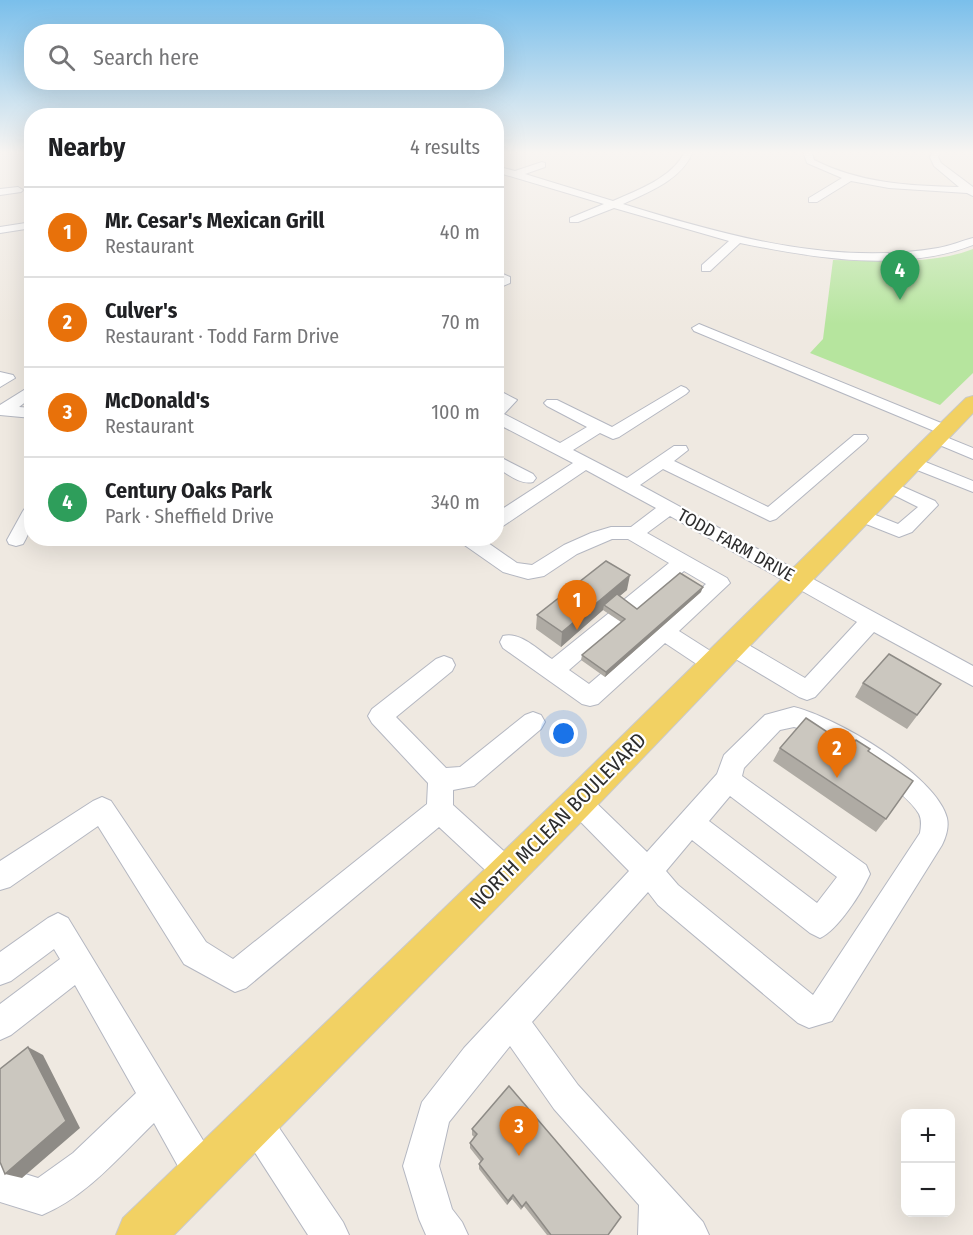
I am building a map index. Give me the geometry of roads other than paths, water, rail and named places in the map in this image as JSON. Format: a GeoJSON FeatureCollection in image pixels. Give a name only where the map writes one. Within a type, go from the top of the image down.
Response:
{"type":"FeatureCollection","features":[{"type":"Feature","properties":{"kind":"main road","name":"NORTH MCLEAN BOULEVARD"},"geometry":{"type":"LineString","coordinates":[[140,1235],[578,802],[973,402]]}},
{"type":"Feature","properties":{"kind":"street"},"geometry":{"type":"LineString","coordinates":[[574,220],[601,209]]}},
{"type":"Feature","properties":{"kind":"street"},"geometry":{"type":"LineString","coordinates":[[628,209],[736,241],[797,252],[860,256],[925,253],[949,249],[973,241]]}},
{"type":"Feature","properties":{"kind":"street"},"geometry":{"type":"LineString","coordinates":[[0,230],[24,226]]}},
{"type":"Feature","properties":{"kind":"street"},"geometry":{"type":"LineString","coordinates":[[706,268],[736,241]]}},
{"type":"Feature","properties":{"kind":"street"},"geometry":{"type":"LineString","coordinates":[[699,328],[941,434],[973,454]]}},
{"type":"Feature","properties":{"kind":"street"},"geometry":{"type":"LineString","coordinates":[[0,376],[8,378],[0,383]]}},
{"type":"Feature","properties":{"kind":"street"},"geometry":{"type":"LineString","coordinates":[[552,403],[613,434],[681,391]]}},
{"type":"Feature","properties":{"kind":"street"},"geometry":{"type":"LineString","coordinates":[[2,410],[24,395]]}},
{"type":"Feature","properties":{"kind":"street"},"geometry":{"type":"LineString","coordinates":[[2,410],[24,412]]}},
{"type":"Feature","properties":{"kind":"street","name":"TODD FARM DRIVE"},"geometry":{"type":"LineString","coordinates":[[504,419],[628,485],[973,677]]}},
{"type":"Feature","properties":{"kind":"street"},"geometry":{"type":"LineString","coordinates":[[562,449],[599,427]]}},
{"type":"Feature","properties":{"kind":"street"},"geometry":{"type":"LineString","coordinates":[[662,462],[770,515],[860,438]]}},
{"type":"Feature","properties":{"kind":"street"},"geometry":{"type":"LineString","coordinates":[[628,485],[680,450]]}},
{"type":"Feature","properties":{"kind":"street"},"geometry":{"type":"LineString","coordinates":[[504,517],[586,462]]}},
{"type":"Feature","properties":{"kind":"street"},"geometry":{"type":"LineString","coordinates":[[504,465],[527,478]]}},
{"type":"Feature","properties":{"kind":"street"},"geometry":{"type":"LineString","coordinates":[[902,474],[973,487]]}},
{"type":"Feature","properties":{"kind":"street"},"geometry":{"type":"LineString","coordinates":[[634,534],[669,508]]}},
{"type":"Feature","properties":{"kind":"street"},"geometry":{"type":"LineString","coordinates":[[16,540],[24,526]]}},
{"type":"Feature","properties":{"kind":"street"},"geometry":{"type":"LineString","coordinates":[[479,546],[515,570],[528,573],[537,571],[604,534],[621,530],[634,534],[720,583],[590,697],[511,642]]}},
{"type":"Feature","properties":{"kind":"street"},"geometry":{"type":"LineString","coordinates":[[553,671],[683,562]]}},
{"type":"Feature","properties":{"kind":"street"},"geometry":{"type":"LineString","coordinates":[[794,717],[807,691],[871,621]]}},
{"type":"Feature","properties":{"kind":"street"},"geometry":{"type":"LineString","coordinates":[[664,632],[807,691]]}},
{"type":"Feature","properties":{"kind":"street"},"geometry":{"type":"LineString","coordinates":[[0,877],[102,809],[195,953],[235,977],[440,810],[441,779],[380,716],[444,665]]}},
{"type":"Feature","properties":{"kind":"street"},"geometry":{"type":"LineString","coordinates":[[449,1235],[437,1219],[421,1166],[434,1114],[476,1060],[523,1010],[648,871],[728,780],[733,763],[773,722],[794,717],[810,721],[904,780],[923,798],[934,817],[933,836],[821,1010],[809,1012],[668,895],[648,871],[578,802]]}},
{"type":"Feature","properties":{"kind":"street"},"geometry":{"type":"LineString","coordinates":[[441,779],[465,778],[533,722]]}},
{"type":"Feature","properties":{"kind":"street"},"geometry":{"type":"LineString","coordinates":[[690,822],[820,923],[856,874],[728,780]]}},
{"type":"Feature","properties":{"kind":"street"},"geometry":{"type":"LineString","coordinates":[[440,810],[507,872]]}},
{"type":"Feature","properties":{"kind":"street"},"geometry":{"type":"LineString","coordinates":[[0,970],[58,928],[202,1173]]}},
{"type":"Feature","properties":{"kind":"street"},"geometry":{"type":"LineString","coordinates":[[0,1024],[79,963]]}},
{"type":"Feature","properties":{"kind":"street"},"geometry":{"type":"LineString","coordinates":[[523,1010],[566,1097],[690,1235]]}},
{"type":"Feature","properties":{"kind":"street"},"geometry":{"type":"LineString","coordinates":[[0,1169],[10,1188],[42,1197],[85,1165],[156,1098]]}},
{"type":"Feature","properties":{"kind":"street"},"geometry":{"type":"LineString","coordinates":[[255,1122],[330,1235]]}},
{"type":"Feature","properties":{"kind":"street"},"geometry":{"type":"LineString","coordinates":[[657,1197],[657,1235]]}},
{"type":"Feature","properties":{"kind":"place","name":"Century Oaks Park"},"geometry":{"type":"Point","coordinates":[900,300]}},
{"type":"Feature","properties":{"kind":"place","name":"Mr. Cesar's Mexican Grill"},"geometry":{"type":"Point","coordinates":[577,630]}},
{"type":"Feature","properties":{"kind":"place","name":"Culver's"},"geometry":{"type":"Point","coordinates":[837,778]}},
{"type":"Feature","properties":{"kind":"place","name":"McDonald's"},"geometry":{"type":"Point","coordinates":[519,1156]}}]}
